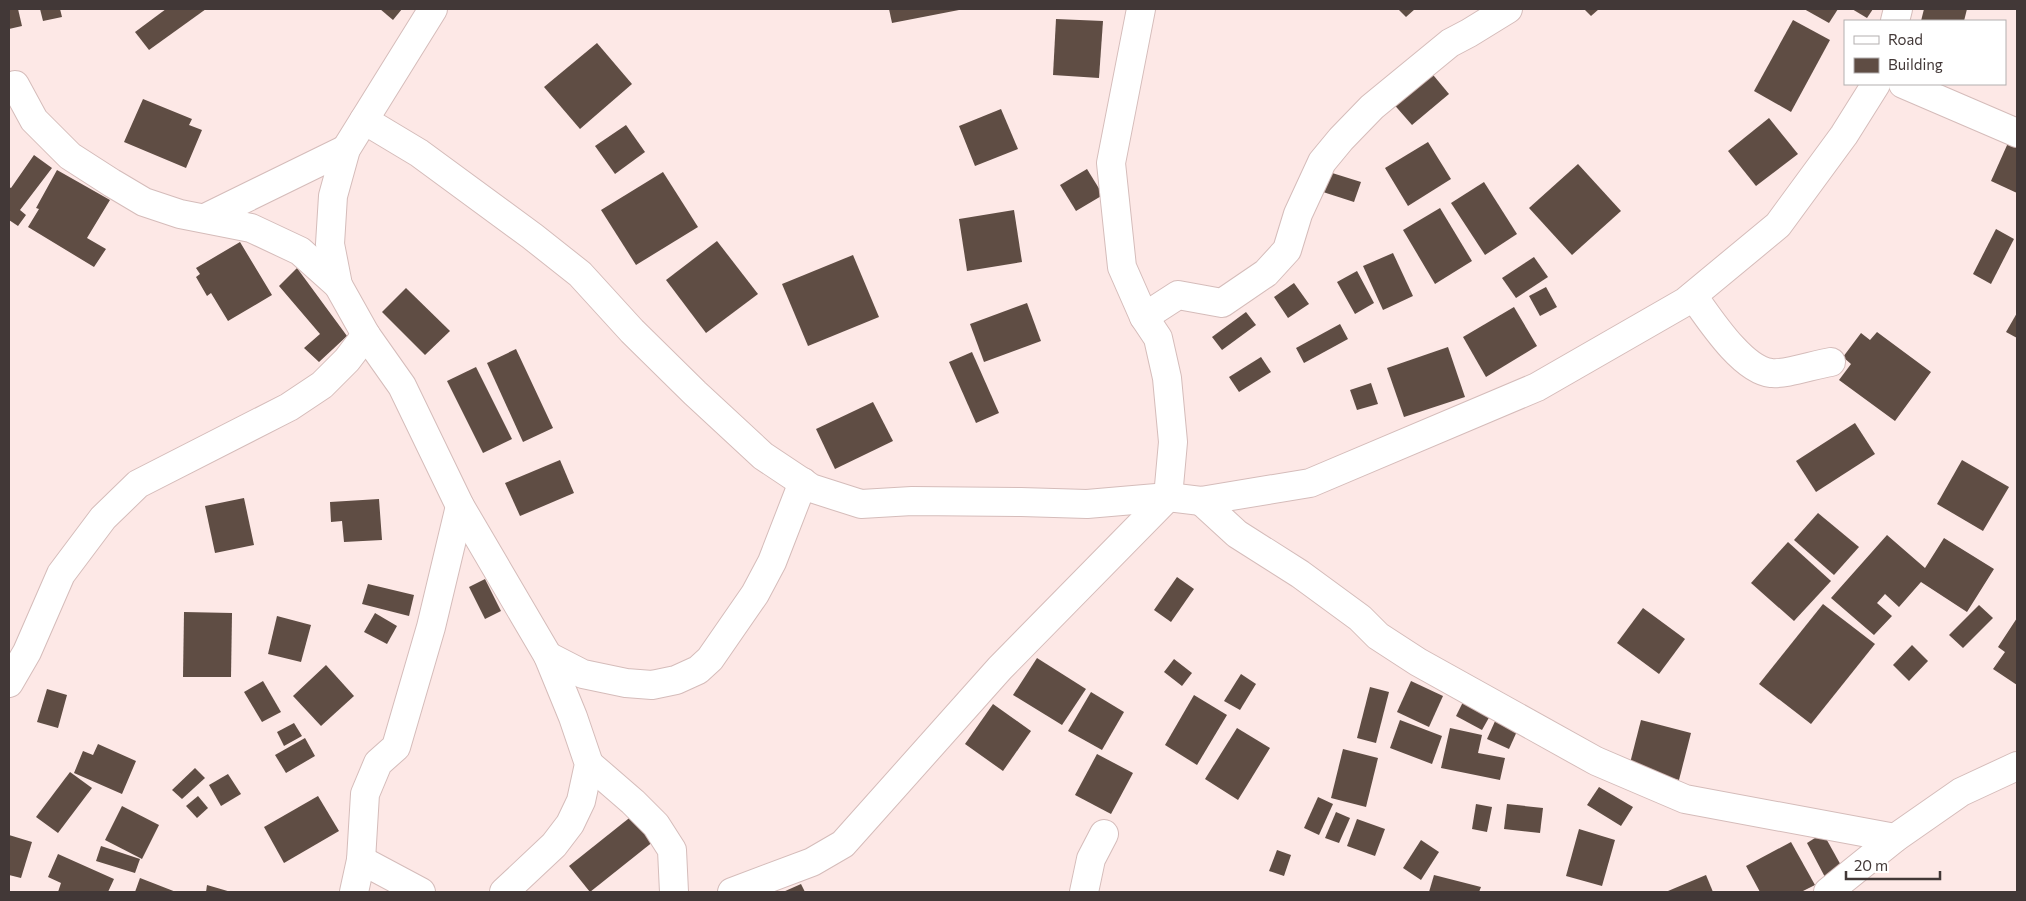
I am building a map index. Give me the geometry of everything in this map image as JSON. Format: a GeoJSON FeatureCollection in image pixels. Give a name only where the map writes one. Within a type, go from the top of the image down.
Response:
{"type":"FeatureCollection","features":[{"type":"Feature","properties":{"kind":"street"},"geometry":{"type":"LineString","coordinates":[[433,9],[346,149],[332,196],[330,244],[338,285],[366,335],[402,386],[460,506],[548,656],[574,717],[589,764],[581,801],[570,824],[554,846],[504,892]]}},
{"type":"Feature","properties":{"kind":"street"},"geometry":{"type":"LineString","coordinates":[[732,892],[812,862],[843,844],[1000,668],[1168,497],[1173,442],[1167,378],[1158,338],[1144,317],[1122,267],[1111,163],[1141,9]]}},
{"type":"Feature","properties":{"kind":"street"},"geometry":{"type":"LineString","coordinates":[[1144,317],[1178,295],[1222,303],[1266,273],[1286,250],[1298,214],[1322,162],[1341,139],[1372,107],[1450,43],[1469,34],[1508,9]]}},
{"type":"Feature","properties":{"kind":"street"},"geometry":{"type":"LineString","coordinates":[[15,84],[34,120],[70,156],[144,202],[180,214],[251,228],[300,251],[338,285]]}},
{"type":"Feature","properties":{"kind":"street"},"geometry":{"type":"LineString","coordinates":[[364,120],[419,153],[532,236],[580,274],[632,331],[763,456],[811,488],[861,504],[912,501],[1087,504],[1168,497],[1201,501],[1310,483],[1390,451],[1537,387],[1685,302],[1778,225],[1844,135],[1875,85]]}},
{"type":"Feature","properties":{"kind":"street"},"geometry":{"type":"LineString","coordinates":[[1905,85],[2017,133]]}},
{"type":"Feature","properties":{"kind":"street"},"geometry":{"type":"LineString","coordinates":[[204,218],[346,149]]}},
{"type":"Feature","properties":{"kind":"street"},"geometry":{"type":"LineString","coordinates":[[1693,296],[1724,336],[1754,367],[1771,373],[1831,362]]}},
{"type":"Feature","properties":{"kind":"street"},"geometry":{"type":"LineString","coordinates":[[9,683],[27,652],[61,574],[103,518],[138,484],[289,407],[322,385],[347,360],[366,335]]}},
{"type":"Feature","properties":{"kind":"street"},"geometry":{"type":"LineString","coordinates":[[548,656],[583,674],[626,683],[652,685],[676,680],[698,670],[710,658],[755,594],[772,562],[803,482]]}},
{"type":"Feature","properties":{"kind":"street"},"geometry":{"type":"LineString","coordinates":[[1201,501],[1237,534],[1300,574],[1360,618],[1378,636],[1418,662],[1596,761],[1685,799],[1895,838]]}},
{"type":"Feature","properties":{"kind":"street"},"geometry":{"type":"LineString","coordinates":[[354,892],[361,860],[365,794],[378,763],[396,747],[432,627],[460,506]]}},
{"type":"Feature","properties":{"kind":"street"},"geometry":{"type":"LineString","coordinates":[[589,764],[633,802],[656,825],[672,850],[674,892]]}},
{"type":"Feature","properties":{"kind":"street"},"geometry":{"type":"LineString","coordinates":[[1828,892],[1895,838],[1961,792],[2017,766]]}},
{"type":"Feature","properties":{"kind":"street"},"geometry":{"type":"LineString","coordinates":[[1084,892],[1091,859],[1104,834]]}},
{"type":"Feature","properties":{"kind":"street"},"geometry":{"type":"LineString","coordinates":[[361,860],[422,892]]}},
{"type":"Feature","properties":{"kind":"building"},"geometry":{"type":"Polygon","coordinates":[[[9,9],[18,9],[22,26],[9,29],[9,9]]]}},
{"type":"Feature","properties":{"kind":"building"},"geometry":{"type":"Polygon","coordinates":[[[40,9],[60,9],[62,17],[43,21],[40,9]]]}},
{"type":"Feature","properties":{"kind":"building"},"geometry":{"type":"Polygon","coordinates":[[[166,9],[206,9],[149,50],[135,32],[166,9]]]}},
{"type":"Feature","properties":{"kind":"building"},"geometry":{"type":"Polygon","coordinates":[[[380,9],[402,9],[393,20],[380,9]]]}},
{"type":"Feature","properties":{"kind":"building"},"geometry":{"type":"Polygon","coordinates":[[[889,9],[959,9],[959,10],[892,23],[889,9]]]}},
{"type":"Feature","properties":{"kind":"building"},"geometry":{"type":"Polygon","coordinates":[[[1398,9],[1415,9],[1406,17],[1398,9]]]}},
{"type":"Feature","properties":{"kind":"building"},"geometry":{"type":"Polygon","coordinates":[[[1584,9],[1599,9],[1591,16],[1584,9]]]}},
{"type":"Feature","properties":{"kind":"building"},"geometry":{"type":"Polygon","coordinates":[[[1804,9],[1838,9],[1829,23],[1804,9]]]}},
{"type":"Feature","properties":{"kind":"building"},"geometry":{"type":"Polygon","coordinates":[[[1852,9],[1873,9],[1867,18],[1852,9]]]}},
{"type":"Feature","properties":{"kind":"building"},"geometry":{"type":"Polygon","coordinates":[[[1924,9],[1967,9],[1964,20],[1921,20],[1924,9]]]}},
{"type":"Feature","properties":{"kind":"building"},"geometry":{"type":"Polygon","coordinates":[[[1056,19],[1103,21],[1099,78],[1053,75],[1056,19]]]}},
{"type":"Feature","properties":{"kind":"building"},"geometry":{"type":"Polygon","coordinates":[[[1793,20],[1830,40],[1791,112],[1754,91],[1793,20]]]}},
{"type":"Feature","properties":{"kind":"building"},"geometry":{"type":"Polygon","coordinates":[[[597,43],[632,84],[580,129],[544,87],[597,43]]]}},
{"type":"Feature","properties":{"kind":"building"},"geometry":{"type":"Polygon","coordinates":[[[1429,70],[1449,94],[1412,125],[1391,101],[1429,70]]]}},
{"type":"Feature","properties":{"kind":"building"},"geometry":{"type":"Polygon","coordinates":[[[143,99],[192,119],[189,125],[202,130],[186,168],[124,142],[143,99]]]}},
{"type":"Feature","properties":{"kind":"building"},"geometry":{"type":"Polygon","coordinates":[[[1001,109],[1018,149],[975,166],[959,126],[1001,109]]]}},
{"type":"Feature","properties":{"kind":"building"},"geometry":{"type":"Polygon","coordinates":[[[1769,118],[1798,154],[1756,186],[1728,151],[1769,118]]]}},
{"type":"Feature","properties":{"kind":"building"},"geometry":{"type":"Polygon","coordinates":[[[626,125],[645,152],[615,174],[595,146],[626,125]]]}},
{"type":"Feature","properties":{"kind":"building"},"geometry":{"type":"Polygon","coordinates":[[[2012,134],[2017,136],[2017,193],[1991,181],[2012,134]]]}},
{"type":"Feature","properties":{"kind":"building"},"geometry":{"type":"Polygon","coordinates":[[[1428,142],[1451,179],[1408,206],[1385,168],[1428,142]]]}},
{"type":"Feature","properties":{"kind":"building"},"geometry":{"type":"Polygon","coordinates":[[[34,155],[52,168],[20,210],[26,215],[18,226],[9,220],[9,187],[11,188],[34,155]]]}},
{"type":"Feature","properties":{"kind":"building"},"geometry":{"type":"Polygon","coordinates":[[[1578,164],[1621,211],[1572,255],[1529,208],[1578,164]]]}},
{"type":"Feature","properties":{"kind":"building"},"geometry":{"type":"Polygon","coordinates":[[[1087,169],[1103,195],[1076,211],[1060,185],[1087,169]]]}},
{"type":"Feature","properties":{"kind":"building"},"geometry":{"type":"Polygon","coordinates":[[[57,170],[110,200],[87,238],[106,249],[94,267],[28,227],[39,209],[36,208],[57,170]]]}},
{"type":"Feature","properties":{"kind":"building"},"geometry":{"type":"Polygon","coordinates":[[[663,172],[698,227],[636,265],[601,210],[663,172]]]}},
{"type":"Feature","properties":{"kind":"building"},"geometry":{"type":"Polygon","coordinates":[[[1329,172],[1361,182],[1354,202],[1323,192],[1329,172]]]}},
{"type":"Feature","properties":{"kind":"building"},"geometry":{"type":"Polygon","coordinates":[[[1484,182],[1517,234],[1485,255],[1451,203],[1484,182]]]}},
{"type":"Feature","properties":{"kind":"building"},"geometry":{"type":"Polygon","coordinates":[[[1440,208],[1472,261],[1435,284],[1403,230],[1440,208]]]}},
{"type":"Feature","properties":{"kind":"building"},"geometry":{"type":"Polygon","coordinates":[[[1014,210],[1022,262],[967,271],[959,219],[1014,210]]]}},
{"type":"Feature","properties":{"kind":"building"},"geometry":{"type":"Polygon","coordinates":[[[1996,229],[2014,239],[1991,284],[1973,274],[1996,229]]]}},
{"type":"Feature","properties":{"kind":"building"},"geometry":{"type":"Polygon","coordinates":[[[717,241],[758,294],[706,333],[666,280],[717,241]]]}},
{"type":"Feature","properties":{"kind":"building"},"geometry":{"type":"Polygon","coordinates":[[[240,242],[272,295],[228,321],[211,293],[207,296],[196,277],[200,274],[196,268],[240,242]]]}},
{"type":"Feature","properties":{"kind":"building"},"geometry":{"type":"Polygon","coordinates":[[[1393,253],[1413,296],[1383,310],[1363,266],[1393,253]]]}},
{"type":"Feature","properties":{"kind":"building"},"geometry":{"type":"Polygon","coordinates":[[[853,255],[879,317],[808,346],[782,284],[853,255]]]}},
{"type":"Feature","properties":{"kind":"building"},"geometry":{"type":"Polygon","coordinates":[[[1534,257],[1548,277],[1516,298],[1502,278],[1534,257]]]}},
{"type":"Feature","properties":{"kind":"building"},"geometry":{"type":"Polygon","coordinates":[[[297,268],[347,336],[319,362],[304,348],[320,334],[279,286],[297,268]]]}},
{"type":"Feature","properties":{"kind":"building"},"geometry":{"type":"Polygon","coordinates":[[[1357,271],[1374,303],[1355,314],[1337,282],[1357,271]]]}},
{"type":"Feature","properties":{"kind":"building"},"geometry":{"type":"Polygon","coordinates":[[[1294,283],[1309,304],[1288,318],[1274,297],[1294,283]]]}},
{"type":"Feature","properties":{"kind":"building"},"geometry":{"type":"Polygon","coordinates":[[[1546,287],[1557,307],[1540,316],[1529,296],[1546,287]]]}},
{"type":"Feature","properties":{"kind":"building"},"geometry":{"type":"Polygon","coordinates":[[[406,288],[450,331],[425,355],[382,312],[406,288]]]}},
{"type":"Feature","properties":{"kind":"building"},"geometry":{"type":"Polygon","coordinates":[[[1027,303],[1041,341],[984,362],[970,324],[1027,303]]]}},
{"type":"Feature","properties":{"kind":"building"},"geometry":{"type":"Polygon","coordinates":[[[1514,307],[1537,346],[1486,377],[1463,337],[1514,307]]]}},
{"type":"Feature","properties":{"kind":"building"},"geometry":{"type":"Polygon","coordinates":[[[1246,312],[1256,325],[1222,350],[1212,337],[1246,312]]]}},
{"type":"Feature","properties":{"kind":"building"},"geometry":{"type":"Polygon","coordinates":[[[2017,313],[2017,338],[2006,332],[2017,313]]]}},
{"type":"Feature","properties":{"kind":"building"},"geometry":{"type":"Polygon","coordinates":[[[1340,324],[1348,339],[1304,363],[1296,348],[1340,324]]]}},
{"type":"Feature","properties":{"kind":"building"},"geometry":{"type":"Polygon","coordinates":[[[1877,332],[1931,372],[1895,421],[1839,380],[1851,364],[1843,357],[1861,333],[1870,340],[1877,332]]]}},
{"type":"Feature","properties":{"kind":"building"},"geometry":{"type":"Polygon","coordinates":[[[1448,347],[1465,397],[1404,417],[1387,368],[1448,347]]]}},
{"type":"Feature","properties":{"kind":"building"},"geometry":{"type":"Polygon","coordinates":[[[516,349],[553,428],[523,442],[487,363],[516,349]]]}},
{"type":"Feature","properties":{"kind":"building"},"geometry":{"type":"Polygon","coordinates":[[[972,352],[999,413],[976,423],[949,362],[972,352]]]}},
{"type":"Feature","properties":{"kind":"building"},"geometry":{"type":"Polygon","coordinates":[[[1261,357],[1271,372],[1239,392],[1229,377],[1261,357]]]}},
{"type":"Feature","properties":{"kind":"building"},"geometry":{"type":"Polygon","coordinates":[[[476,367],[512,439],[483,453],[447,381],[476,367]]]}},
{"type":"Feature","properties":{"kind":"building"},"geometry":{"type":"Polygon","coordinates":[[[1371,383],[1378,404],[1357,410],[1350,390],[1371,383]]]}},
{"type":"Feature","properties":{"kind":"building"},"geometry":{"type":"Polygon","coordinates":[[[873,402],[893,441],[835,469],[816,429],[873,402]]]}},
{"type":"Feature","properties":{"kind":"building"},"geometry":{"type":"Polygon","coordinates":[[[1855,423],[1875,454],[1816,492],[1796,461],[1855,423]]]}},
{"type":"Feature","properties":{"kind":"building"},"geometry":{"type":"Polygon","coordinates":[[[560,460],[574,493],[520,516],[505,483],[560,460]]]}},
{"type":"Feature","properties":{"kind":"building"},"geometry":{"type":"Polygon","coordinates":[[[1962,460],[2009,487],[1983,531],[1937,504],[1962,460]]]}},
{"type":"Feature","properties":{"kind":"building"},"geometry":{"type":"Polygon","coordinates":[[[244,498],[254,545],[215,553],[205,506],[244,498]]]}},
{"type":"Feature","properties":{"kind":"building"},"geometry":{"type":"Polygon","coordinates":[[[379,499],[382,540],[344,542],[342,521],[331,522],[330,502],[379,499]]]}},
{"type":"Feature","properties":{"kind":"building"},"geometry":{"type":"Polygon","coordinates":[[[1818,513],[1859,547],[1834,575],[1794,540],[1818,513]]]}},
{"type":"Feature","properties":{"kind":"building"},"geometry":{"type":"Polygon","coordinates":[[[1887,535],[1925,568],[1944,538],[1994,569],[1967,612],[1921,582],[1899,607],[1885,594],[1877,603],[1892,616],[1874,635],[1831,598],[1887,535]]]}},
{"type":"Feature","properties":{"kind":"building"},"geometry":{"type":"Polygon","coordinates":[[[1788,542],[1831,581],[1794,621],[1751,583],[1788,542]]]}},
{"type":"Feature","properties":{"kind":"building"},"geometry":{"type":"Polygon","coordinates":[[[1177,577],[1194,589],[1171,622],[1154,610],[1177,577]]]}},
{"type":"Feature","properties":{"kind":"building"},"geometry":{"type":"Polygon","coordinates":[[[485,579],[501,611],[485,619],[469,587],[485,579]]]}},
{"type":"Feature","properties":{"kind":"building"},"geometry":{"type":"Polygon","coordinates":[[[368,584],[414,595],[409,616],[362,604],[368,584]]]}},
{"type":"Feature","properties":{"kind":"building"},"geometry":{"type":"Polygon","coordinates":[[[1823,604],[1875,644],[1811,724],[1759,684],[1823,604]]]}},
{"type":"Feature","properties":{"kind":"building"},"geometry":{"type":"Polygon","coordinates":[[[1979,605],[1993,618],[1963,648],[1949,635],[1979,605]]]}},
{"type":"Feature","properties":{"kind":"building"},"geometry":{"type":"Polygon","coordinates":[[[1643,608],[1685,639],[1659,674],[1617,643],[1643,608]]]}},
{"type":"Feature","properties":{"kind":"building"},"geometry":{"type":"Polygon","coordinates":[[[184,612],[232,613],[231,677],[183,677],[184,612]]]}},
{"type":"Feature","properties":{"kind":"building"},"geometry":{"type":"Polygon","coordinates":[[[375,613],[397,626],[387,644],[364,632],[375,613]]]}},
{"type":"Feature","properties":{"kind":"building"},"geometry":{"type":"Polygon","coordinates":[[[277,616],[311,625],[301,662],[268,654],[277,616]]]}},
{"type":"Feature","properties":{"kind":"building"},"geometry":{"type":"Polygon","coordinates":[[[2017,618],[2017,685],[1993,669],[2005,652],[1998,647],[2017,618]]]}},
{"type":"Feature","properties":{"kind":"building"},"geometry":{"type":"Polygon","coordinates":[[[1912,645],[1928,661],[1909,681],[1893,665],[1912,645]]]}},
{"type":"Feature","properties":{"kind":"building"},"geometry":{"type":"Polygon","coordinates":[[[1037,658],[1086,689],[1062,725],[1013,695],[1037,658]]]}},
{"type":"Feature","properties":{"kind":"building"},"geometry":{"type":"Polygon","coordinates":[[[1174,659],[1192,673],[1182,686],[1164,672],[1174,659]]]}},
{"type":"Feature","properties":{"kind":"building"},"geometry":{"type":"Polygon","coordinates":[[[326,665],[354,696],[321,726],[293,696],[326,665]]]}},
{"type":"Feature","properties":{"kind":"building"},"geometry":{"type":"Polygon","coordinates":[[[1241,674],[1256,684],[1240,710],[1224,701],[1241,674]]]}},
{"type":"Feature","properties":{"kind":"building"},"geometry":{"type":"Polygon","coordinates":[[[263,681],[281,712],[262,722],[244,692],[263,681]]]}},
{"type":"Feature","properties":{"kind":"building"},"geometry":{"type":"Polygon","coordinates":[[[1411,681],[1443,696],[1429,727],[1397,712],[1411,681]]]}},
{"type":"Feature","properties":{"kind":"building"},"geometry":{"type":"Polygon","coordinates":[[[1370,687],[1389,692],[1376,743],[1357,738],[1370,687]]]}},
{"type":"Feature","properties":{"kind":"building"},"geometry":{"type":"Polygon","coordinates":[[[47,689],[67,695],[58,728],[37,722],[47,689]]]}},
{"type":"Feature","properties":{"kind":"building"},"geometry":{"type":"Polygon","coordinates":[[[1091,692],[1124,712],[1102,750],[1068,731],[1091,692]]]}},
{"type":"Feature","properties":{"kind":"building"},"geometry":{"type":"Polygon","coordinates":[[[1194,695],[1227,715],[1197,765],[1165,745],[1194,695]]]}},
{"type":"Feature","properties":{"kind":"building"},"geometry":{"type":"Polygon","coordinates":[[[1464,700],[1491,714],[1482,730],[1456,716],[1464,700]]]}},
{"type":"Feature","properties":{"kind":"building"},"geometry":{"type":"Polygon","coordinates":[[[993,704],[1031,731],[1003,771],[965,744],[993,704]]]}},
{"type":"Feature","properties":{"kind":"building"},"geometry":{"type":"Polygon","coordinates":[[[1496,719],[1518,729],[1509,749],[1487,739],[1496,719]]]}},
{"type":"Feature","properties":{"kind":"building"},"geometry":{"type":"Polygon","coordinates":[[[1400,720],[1442,736],[1432,764],[1390,748],[1400,720]]]}},
{"type":"Feature","properties":{"kind":"building"},"geometry":{"type":"Polygon","coordinates":[[[1641,720],[1691,733],[1679,780],[1629,767],[1641,720]]]}},
{"type":"Feature","properties":{"kind":"building"},"geometry":{"type":"Polygon","coordinates":[[[294,723],[302,736],[284,746],[277,732],[294,723]]]}},
{"type":"Feature","properties":{"kind":"building"},"geometry":{"type":"Polygon","coordinates":[[[1237,728],[1270,748],[1238,800],[1205,779],[1237,728]]]}},
{"type":"Feature","properties":{"kind":"building"},"geometry":{"type":"Polygon","coordinates":[[[1450,728],[1482,735],[1478,753],[1505,758],[1500,780],[1441,768],[1450,728]]]}},
{"type":"Feature","properties":{"kind":"building"},"geometry":{"type":"Polygon","coordinates":[[[305,738],[315,756],[286,773],[275,755],[305,738]]]}},
{"type":"Feature","properties":{"kind":"building"},"geometry":{"type":"Polygon","coordinates":[[[98,744],[136,761],[122,794],[74,773],[83,751],[93,755],[98,744]]]}},
{"type":"Feature","properties":{"kind":"building"},"geometry":{"type":"Polygon","coordinates":[[[1343,749],[1378,758],[1366,807],[1331,798],[1343,749]]]}},
{"type":"Feature","properties":{"kind":"building"},"geometry":{"type":"Polygon","coordinates":[[[1097,754],[1133,773],[1111,814],[1075,795],[1097,754]]]}},
{"type":"Feature","properties":{"kind":"building"},"geometry":{"type":"Polygon","coordinates":[[[195,768],[205,778],[182,799],[172,790],[195,768]]]}},
{"type":"Feature","properties":{"kind":"building"},"geometry":{"type":"Polygon","coordinates":[[[70,772],[92,788],[58,833],[36,817],[70,772]]]}},
{"type":"Feature","properties":{"kind":"building"},"geometry":{"type":"Polygon","coordinates":[[[228,774],[241,794],[221,806],[209,785],[228,774]]]}},
{"type":"Feature","properties":{"kind":"building"},"geometry":{"type":"Polygon","coordinates":[[[1599,787],[1633,807],[1621,826],[1587,805],[1599,787]]]}},
{"type":"Feature","properties":{"kind":"building"},"geometry":{"type":"Polygon","coordinates":[[[198,796],[208,808],[197,818],[186,806],[198,796]]]}},
{"type":"Feature","properties":{"kind":"building"},"geometry":{"type":"Polygon","coordinates":[[[318,796],[339,831],[284,863],[264,827],[318,796]]]}},
{"type":"Feature","properties":{"kind":"building"},"geometry":{"type":"Polygon","coordinates":[[[1318,797],[1333,804],[1319,835],[1304,828],[1318,797]]]}},
{"type":"Feature","properties":{"kind":"building"},"geometry":{"type":"Polygon","coordinates":[[[1476,804],[1492,807],[1487,832],[1472,829],[1476,804]]]}},
{"type":"Feature","properties":{"kind":"building"},"geometry":{"type":"Polygon","coordinates":[[[1507,804],[1543,808],[1540,833],[1504,829],[1507,804]]]}},
{"type":"Feature","properties":{"kind":"building"},"geometry":{"type":"Polygon","coordinates":[[[122,806],[159,825],[142,859],[105,840],[122,806]]]}},
{"type":"Feature","properties":{"kind":"building"},"geometry":{"type":"Polygon","coordinates":[[[1336,812],[1350,818],[1339,843],[1325,838],[1336,812]]]}},
{"type":"Feature","properties":{"kind":"building"},"geometry":{"type":"Polygon","coordinates":[[[633,815],[654,841],[590,892],[569,866],[633,815]]]}},
{"type":"Feature","properties":{"kind":"building"},"geometry":{"type":"Polygon","coordinates":[[[1357,819],[1385,829],[1375,856],[1347,846],[1357,819]]]}},
{"type":"Feature","properties":{"kind":"building"},"geometry":{"type":"Polygon","coordinates":[[[1579,829],[1615,840],[1602,886],[1566,876],[1579,829]]]}},
{"type":"Feature","properties":{"kind":"building"},"geometry":{"type":"Polygon","coordinates":[[[1823,833],[1843,869],[1826,879],[1807,843],[1823,833]]]}},
{"type":"Feature","properties":{"kind":"building"},"geometry":{"type":"Polygon","coordinates":[[[9,835],[32,842],[21,878],[9,875],[9,835]]]}},
{"type":"Feature","properties":{"kind":"building"},"geometry":{"type":"Polygon","coordinates":[[[1421,840],[1439,852],[1421,880],[1403,868],[1421,840]]]}},
{"type":"Feature","properties":{"kind":"building"},"geometry":{"type":"Polygon","coordinates":[[[1791,842],[1815,885],[1801,892],[1760,892],[1746,866],[1791,842]]]}},
{"type":"Feature","properties":{"kind":"building"},"geometry":{"type":"Polygon","coordinates":[[[101,846],[140,859],[135,873],[96,861],[101,846]]]}},
{"type":"Feature","properties":{"kind":"building"},"geometry":{"type":"Polygon","coordinates":[[[1277,850],[1291,855],[1284,876],[1269,871],[1277,850]]]}},
{"type":"Feature","properties":{"kind":"building"},"geometry":{"type":"Polygon","coordinates":[[[58,854],[114,879],[108,892],[58,892],[61,883],[48,877],[58,854]]]}},
{"type":"Feature","properties":{"kind":"building"},"geometry":{"type":"Polygon","coordinates":[[[1434,875],[1481,887],[1479,892],[1429,892],[1434,875]]]}},
{"type":"Feature","properties":{"kind":"building"},"geometry":{"type":"Polygon","coordinates":[[[1706,875],[1713,892],[1668,891],[1706,875]]]}},
{"type":"Feature","properties":{"kind":"building"},"geometry":{"type":"Polygon","coordinates":[[[140,878],[176,892],[135,892],[140,878]]]}},
{"type":"Feature","properties":{"kind":"building"},"geometry":{"type":"Polygon","coordinates":[[[801,884],[805,892],[783,892],[801,884]]]}},
{"type":"Feature","properties":{"kind":"building"},"geometry":{"type":"Polygon","coordinates":[[[207,885],[231,892],[206,892],[207,885]]]}}]}
